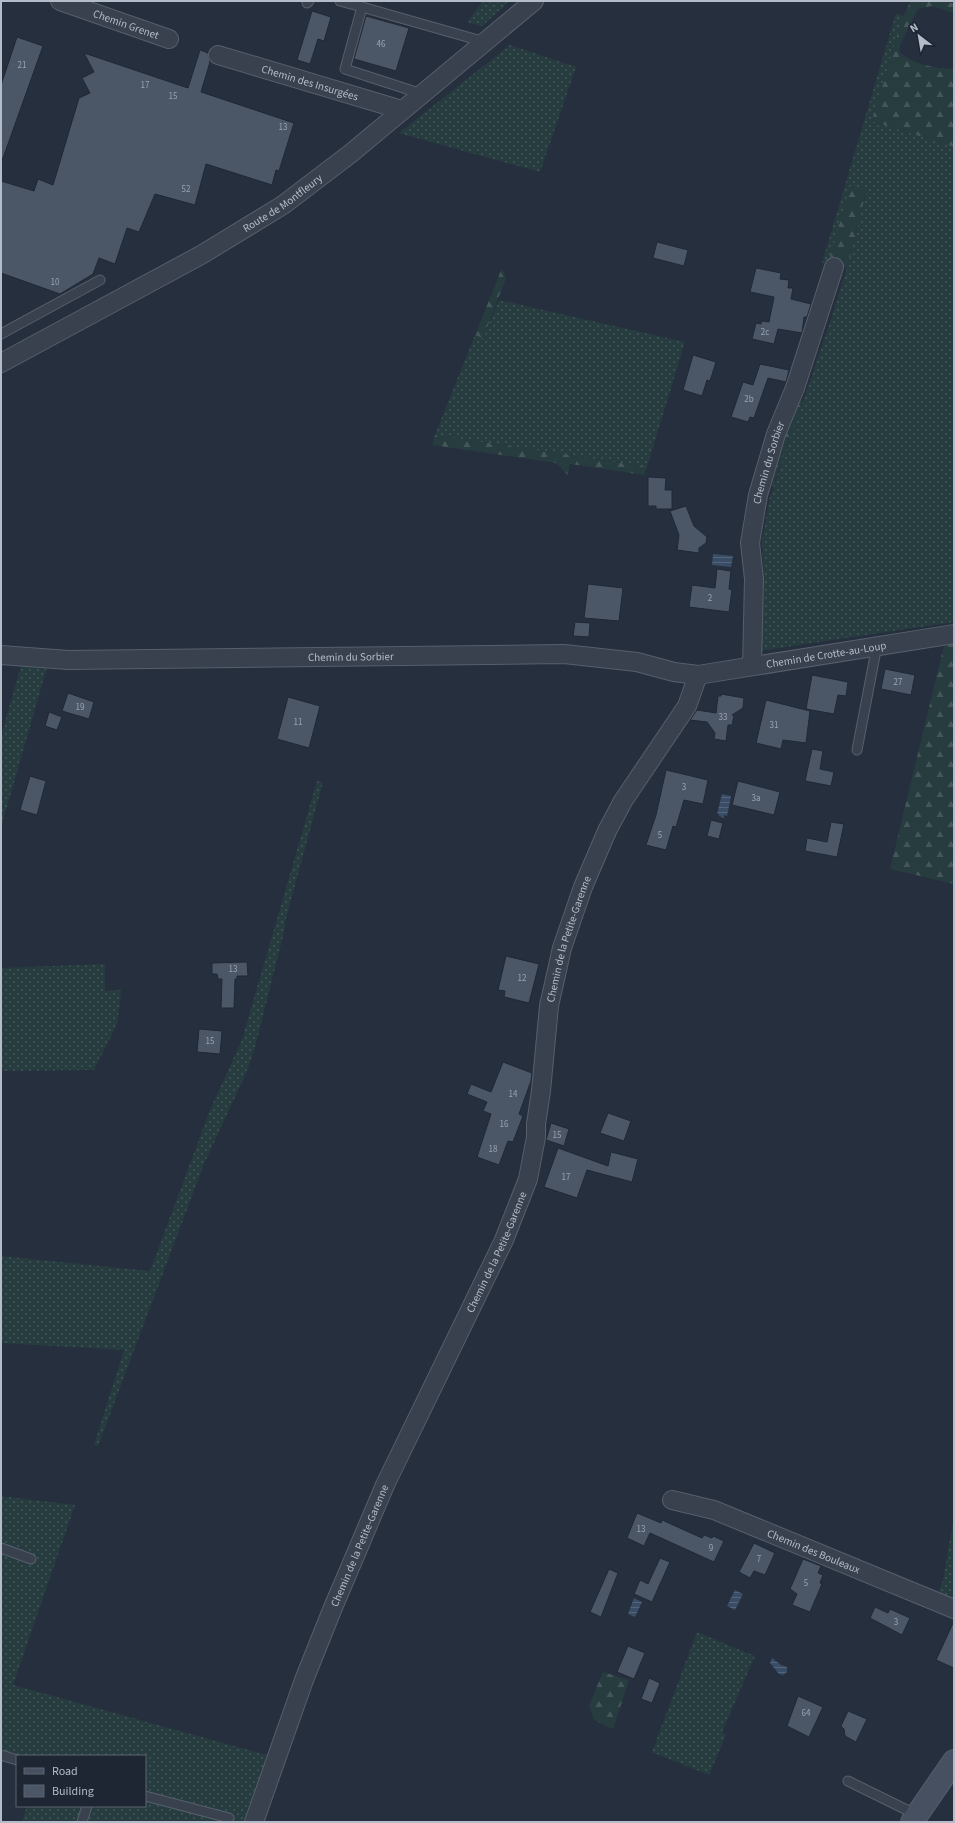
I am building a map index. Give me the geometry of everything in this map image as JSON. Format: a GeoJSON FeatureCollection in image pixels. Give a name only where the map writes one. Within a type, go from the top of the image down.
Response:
{"type":"FeatureCollection","features":[{"type":"Feature","properties":{"kind":"main road"},"geometry":{"type":"LineString","coordinates":[[915,1818],[954,1761]]}},
{"type":"Feature","properties":{"kind":"street","name":"Chemin Grenet"},"geometry":{"type":"LineString","coordinates":[[60,1],[169,39]]}},
{"type":"Feature","properties":{"kind":"street","name":"Route de Montfleury"},"geometry":{"type":"LineString","coordinates":[[1,363],[201,255],[258,222],[325,174],[534,1]]}},
{"type":"Feature","properties":{"kind":"street","name":"Chemin des Insurgées"},"geometry":{"type":"LineString","coordinates":[[218,55],[402,110]]}},
{"type":"Feature","properties":{"kind":"street","name":"Chemin du Sorbier"},"geometry":{"type":"LineString","coordinates":[[752,666],[754,579],[750,543],[758,495],[774,440],[795,388],[834,267]]}},
{"type":"Feature","properties":{"kind":"street","name":"Chemin de Crotte-au-Loup"},"geometry":{"type":"LineString","coordinates":[[698,675],[877,645],[954,634]]}},
{"type":"Feature","properties":{"kind":"street","name":"Chemin du Sorbier"},"geometry":{"type":"LineString","coordinates":[[1,655],[28,659],[76,660],[557,654],[637,662],[674,672],[698,675]]}},
{"type":"Feature","properties":{"kind":"street","name":"Chemin de la Petite-Garenne"},"geometry":{"type":"LineString","coordinates":[[254,1822],[304,1680],[332,1610],[386,1485],[504,1240],[528,1179],[536,1137],[536,1124],[541,1091],[549,1006],[562,948],[583,887],[607,830],[623,802],[687,706],[698,675]]}},
{"type":"Feature","properties":{"kind":"street","name":"Chemin des Bouleaux"},"geometry":{"type":"LineString","coordinates":[[672,1500],[714,1510],[954,1609]]}},
{"type":"Feature","properties":{"kind":"lane"},"geometry":{"type":"LineString","coordinates":[[340,1],[485,42]]}},
{"type":"Feature","properties":{"kind":"lane"},"geometry":{"type":"LineString","coordinates":[[362,7],[345,69],[422,94]]}},
{"type":"Feature","properties":{"kind":"lane"},"geometry":{"type":"LineString","coordinates":[[1,334],[100,280]]}},
{"type":"Feature","properties":{"kind":"lane"},"geometry":{"type":"LineString","coordinates":[[856,750],[877,645]]}},
{"type":"Feature","properties":{"kind":"lane"},"geometry":{"type":"LineString","coordinates":[[1,1548],[31,1559]]}},
{"type":"Feature","properties":{"kind":"lane"},"geometry":{"type":"LineString","coordinates":[[1,1755],[16,1760]]}},
{"type":"Feature","properties":{"kind":"lane"},"geometry":{"type":"LineString","coordinates":[[848,1781],[915,1818]]}},
{"type":"Feature","properties":{"kind":"lane"},"geometry":{"type":"LineString","coordinates":[[146,1796],[229,1818]]}},
{"type":"Feature","properties":{"kind":"lane"},"geometry":{"type":"LineString","coordinates":[[82,1822],[87,1807]]}},
{"type":"Feature","properties":{"kind":"green space"},"geometry":{"type":"Polygon","coordinates":[[[483,1],[510,1],[482,26],[467,22],[483,1]]]}},
{"type":"Feature","properties":{"kind":"green space"},"geometry":{"type":"Polygon","coordinates":[[[911,1],[946,1],[954,4],[954,13],[931,6],[918,9],[900,45],[900,53],[919,63],[939,68],[954,69],[954,147],[872,121],[903,16],[911,1]]]}},
{"type":"Feature","properties":{"kind":"green space"},"geometry":{"type":"Polygon","coordinates":[[[896,13],[903,16],[872,121],[954,147],[954,622],[759,651],[764,589],[762,540],[770,497],[847,268],[867,190],[828,264],[822,263],[896,13]]]}},
{"type":"Feature","properties":{"kind":"green space"},"geometry":{"type":"Polygon","coordinates":[[[510,45],[576,67],[540,172],[399,133],[510,45]]]}},
{"type":"Feature","properties":{"kind":"green space"},"geometry":{"type":"Polygon","coordinates":[[[850,186],[867,189],[847,268],[828,264],[850,186]]]}},
{"type":"Feature","properties":{"kind":"green space"},"geometry":{"type":"Polygon","coordinates":[[[502,268],[506,278],[483,338],[475,335],[502,268]]]}},
{"type":"Feature","properties":{"kind":"green space"},"geometry":{"type":"Polygon","coordinates":[[[499,300],[685,342],[647,467],[435,435],[475,335],[483,338],[499,300]]]}},
{"type":"Feature","properties":{"kind":"green space"},"geometry":{"type":"Polygon","coordinates":[[[798,399],[803,402],[773,486],[767,484],[798,399]]]}},
{"type":"Feature","properties":{"kind":"green space"},"geometry":{"type":"Polygon","coordinates":[[[435,435],[647,467],[644,475],[570,464],[568,475],[556,463],[432,445],[435,435]]]}},
{"type":"Feature","properties":{"kind":"green space"},"geometry":{"type":"Polygon","coordinates":[[[954,640],[954,884],[890,869],[945,641],[954,640]]]}},
{"type":"Feature","properties":{"kind":"green space"},"geometry":{"type":"Polygon","coordinates":[[[21,666],[47,667],[1,828],[1,736],[21,666]]]}},
{"type":"Feature","properties":{"kind":"green space"},"geometry":{"type":"Polygon","coordinates":[[[317,781],[323,782],[285,922],[285,928],[254,1051],[246,1073],[204,1164],[98,1446],[94,1445],[124,1350],[1,1343],[1,1256],[150,1271],[210,1110],[242,1040],[317,781]]]}},
{"type":"Feature","properties":{"kind":"green space"},"geometry":{"type":"Polygon","coordinates":[[[105,964],[105,991],[121,990],[121,994],[117,1024],[94,1070],[1,1071],[1,968],[105,964]]]}},
{"type":"Feature","properties":{"kind":"green space"},"geometry":{"type":"Polygon","coordinates":[[[1,1496],[75,1505],[13,1685],[267,1755],[243,1822],[22,1822],[27,1807],[146,1807],[146,1755],[16,1755],[16,1765],[1,1761],[1,1496]]]}},
{"type":"Feature","properties":{"kind":"green space"},"geometry":{"type":"Polygon","coordinates":[[[954,1517],[954,1604],[936,1597],[943,1580],[954,1517]]]}},
{"type":"Feature","properties":{"kind":"green space"},"geometry":{"type":"Polygon","coordinates":[[[697,1632],[755,1656],[722,1732],[726,1735],[709,1775],[652,1752],[697,1632]]]}},
{"type":"Feature","properties":{"kind":"green space"},"geometry":{"type":"Polygon","coordinates":[[[603,1672],[629,1680],[613,1729],[594,1720],[589,1705],[603,1672]]]}},
{"type":"Feature","properties":{"kind":"water"},"geometry":{"type":"Polygon","coordinates":[[[713,554],[733,556],[731,567],[712,565],[713,554]]]}},
{"type":"Feature","properties":{"kind":"water"},"geometry":{"type":"Polygon","coordinates":[[[722,794],[731,796],[727,816],[724,815],[724,818],[717,814],[722,794]]]}},
{"type":"Feature","properties":{"kind":"water"},"geometry":{"type":"Polygon","coordinates":[[[735,1590],[743,1594],[735,1610],[727,1606],[735,1590]]]}},
{"type":"Feature","properties":{"kind":"water"},"geometry":{"type":"Polygon","coordinates":[[[634,1598],[642,1602],[635,1617],[628,1614],[634,1598]]]}},
{"type":"Feature","properties":{"kind":"water"},"geometry":{"type":"Polygon","coordinates":[[[772,1658],[781,1665],[787,1667],[787,1672],[783,1675],[779,1674],[770,1663],[772,1658]]]}},
{"type":"Feature","properties":{"kind":"building"},"geometry":{"type":"Polygon","coordinates":[[[312,11],[331,17],[324,41],[318,39],[310,64],[297,60],[312,11]]]}},
{"type":"Feature","properties":{"kind":"building"},"geometry":{"type":"Polygon","coordinates":[[[366,16],[409,28],[396,71],[354,59],[366,16]]]}},
{"type":"Feature","properties":{"kind":"building"},"geometry":{"type":"Polygon","coordinates":[[[17,37],[43,46],[3,158],[1,158],[1,85],[17,37]]]}},
{"type":"Feature","properties":{"kind":"building"},"geometry":{"type":"Polygon","coordinates":[[[200,50],[208,53],[210,62],[201,92],[294,123],[279,171],[276,170],[272,185],[206,164],[195,205],[155,194],[139,232],[127,228],[115,264],[99,258],[93,274],[60,294],[1,273],[1,181],[34,191],[38,179],[53,185],[79,98],[90,93],[82,78],[94,72],[84,53],[188,88],[200,50]]]}},
{"type":"Feature","properties":{"kind":"building"},"geometry":{"type":"Polygon","coordinates":[[[657,242],[688,250],[684,266],[653,258],[657,242]]]}},
{"type":"Feature","properties":{"kind":"building"},"geometry":{"type":"Polygon","coordinates":[[[756,268],[781,273],[780,279],[789,280],[788,288],[793,288],[791,299],[811,304],[807,317],[804,317],[802,333],[778,329],[774,344],[752,339],[756,323],[761,324],[762,321],[769,322],[774,297],[750,292],[756,268]]]}},
{"type":"Feature","properties":{"kind":"building"},"geometry":{"type":"Polygon","coordinates":[[[693,355],[716,362],[710,381],[707,380],[702,396],[683,390],[693,355]]]}},
{"type":"Feature","properties":{"kind":"building"},"geometry":{"type":"Polygon","coordinates":[[[760,364],[789,370],[786,382],[768,378],[754,418],[750,417],[748,422],[731,417],[743,382],[753,385],[760,364]]]}},
{"type":"Feature","properties":{"kind":"building"},"geometry":{"type":"Polygon","coordinates":[[[648,477],[666,478],[665,490],[672,490],[672,509],[656,509],[656,506],[648,506],[648,477]]]}},
{"type":"Feature","properties":{"kind":"building"},"geometry":{"type":"Polygon","coordinates":[[[686,506],[694,526],[707,537],[706,543],[699,548],[699,553],[677,550],[679,535],[670,511],[686,506]]]}},
{"type":"Feature","properties":{"kind":"building"},"geometry":{"type":"Polygon","coordinates":[[[717,569],[731,571],[729,589],[732,590],[729,612],[689,607],[692,585],[715,588],[717,569]]]}},
{"type":"Feature","properties":{"kind":"building"},"geometry":{"type":"Polygon","coordinates":[[[588,584],[623,588],[619,621],[584,618],[588,584]]]}},
{"type":"Feature","properties":{"kind":"building"},"geometry":{"type":"Polygon","coordinates":[[[575,622],[590,623],[589,637],[573,636],[575,622]]]}},
{"type":"Feature","properties":{"kind":"building"},"geometry":{"type":"Polygon","coordinates":[[[885,669],[915,675],[911,695],[881,689],[885,669]]]}},
{"type":"Feature","properties":{"kind":"building"},"geometry":{"type":"Polygon","coordinates":[[[812,675],[848,682],[846,696],[838,695],[834,714],[806,709],[812,675]]]}},
{"type":"Feature","properties":{"kind":"building"},"geometry":{"type":"Polygon","coordinates":[[[68,693],[94,702],[89,719],[62,711],[68,693]]]}},
{"type":"Feature","properties":{"kind":"building"},"geometry":{"type":"Polygon","coordinates":[[[721,694],[744,698],[743,708],[732,715],[734,716],[732,725],[728,725],[726,741],[714,739],[715,733],[707,722],[690,720],[697,710],[716,713],[718,696],[721,696],[721,694]]]}},
{"type":"Feature","properties":{"kind":"building"},"geometry":{"type":"Polygon","coordinates":[[[288,697],[320,706],[309,748],[277,739],[288,697]]]}},
{"type":"Feature","properties":{"kind":"building"},"geometry":{"type":"Polygon","coordinates":[[[766,700],[810,711],[806,743],[783,740],[781,749],[756,743],[766,700]]]}},
{"type":"Feature","properties":{"kind":"building"},"geometry":{"type":"Polygon","coordinates":[[[49,712],[62,717],[57,730],[45,726],[49,712]]]}},
{"type":"Feature","properties":{"kind":"building"},"geometry":{"type":"Polygon","coordinates":[[[812,749],[823,751],[820,769],[834,772],[831,786],[805,781],[812,749]]]}},
{"type":"Feature","properties":{"kind":"building"},"geometry":{"type":"Polygon","coordinates":[[[666,770],[708,780],[703,804],[684,800],[676,827],[673,826],[666,850],[646,845],[656,815],[666,770]]]}},
{"type":"Feature","properties":{"kind":"building"},"geometry":{"type":"Polygon","coordinates":[[[30,776],[46,781],[37,815],[20,810],[30,776]]]}},
{"type":"Feature","properties":{"kind":"building"},"geometry":{"type":"Polygon","coordinates":[[[738,781],[780,792],[774,815],[732,805],[738,781]]]}},
{"type":"Feature","properties":{"kind":"building"},"geometry":{"type":"Polygon","coordinates":[[[711,820],[723,823],[719,839],[707,836],[711,820]]]}},
{"type":"Feature","properties":{"kind":"building"},"geometry":{"type":"Polygon","coordinates":[[[831,822],[844,824],[837,857],[805,851],[807,838],[827,842],[831,822]]]}},
{"type":"Feature","properties":{"kind":"building"},"geometry":{"type":"Polygon","coordinates":[[[506,956],[539,964],[529,1003],[504,997],[505,991],[498,990],[506,956]]]}},
{"type":"Feature","properties":{"kind":"building"},"geometry":{"type":"Polygon","coordinates":[[[247,962],[248,976],[237,976],[237,979],[235,979],[234,1008],[221,1008],[222,979],[218,979],[217,974],[212,974],[212,963],[247,962]]]}},
{"type":"Feature","properties":{"kind":"building"},"geometry":{"type":"Polygon","coordinates":[[[199,1029],[222,1031],[220,1054],[197,1052],[199,1029]]]}},
{"type":"Feature","properties":{"kind":"building"},"geometry":{"type":"Polygon","coordinates":[[[503,1062],[532,1073],[531,1081],[519,1114],[523,1116],[513,1142],[508,1141],[499,1165],[477,1157],[491,1114],[483,1111],[487,1102],[467,1094],[471,1084],[491,1092],[503,1062]]]}},
{"type":"Feature","properties":{"kind":"building"},"geometry":{"type":"Polygon","coordinates":[[[608,1113],[631,1121],[624,1141],[600,1133],[608,1113]]]}},
{"type":"Feature","properties":{"kind":"building"},"geometry":{"type":"Polygon","coordinates":[[[551,1123],[569,1129],[564,1146],[546,1140],[551,1123]]]}},
{"type":"Feature","properties":{"kind":"building"},"geometry":{"type":"Polygon","coordinates":[[[558,1148],[608,1166],[611,1152],[638,1159],[632,1182],[587,1170],[577,1198],[544,1187],[558,1148]]]}},
{"type":"Feature","properties":{"kind":"building"},"geometry":{"type":"Polygon","coordinates":[[[637,1513],[661,1523],[662,1520],[702,1538],[704,1535],[712,1538],[713,1536],[724,1541],[714,1562],[650,1533],[644,1546],[627,1538],[637,1513]]]}},
{"type":"Feature","properties":{"kind":"building"},"geometry":{"type":"Polygon","coordinates":[[[754,1543],[775,1553],[765,1575],[754,1571],[750,1578],[739,1572],[754,1543]]]}},
{"type":"Feature","properties":{"kind":"building"},"geometry":{"type":"Polygon","coordinates":[[[660,1558],[670,1562],[652,1602],[634,1594],[640,1580],[648,1584],[660,1558]]]}},
{"type":"Feature","properties":{"kind":"building"},"geometry":{"type":"Polygon","coordinates":[[[803,1559],[821,1566],[818,1573],[823,1575],[820,1583],[822,1584],[810,1612],[792,1605],[797,1594],[790,1589],[803,1559]]]}},
{"type":"Feature","properties":{"kind":"building"},"geometry":{"type":"Polygon","coordinates":[[[609,1569],[618,1573],[601,1617],[590,1612],[609,1569]]]}},
{"type":"Feature","properties":{"kind":"building"},"geometry":{"type":"Polygon","coordinates":[[[875,1607],[888,1613],[890,1609],[910,1618],[902,1635],[870,1618],[875,1607]]]}},
{"type":"Feature","properties":{"kind":"building"},"geometry":{"type":"Polygon","coordinates":[[[954,1621],[954,1668],[936,1660],[954,1621]]]}},
{"type":"Feature","properties":{"kind":"building"},"geometry":{"type":"Polygon","coordinates":[[[628,1646],[645,1653],[634,1679],[617,1672],[628,1646]]]}},
{"type":"Feature","properties":{"kind":"building"},"geometry":{"type":"Polygon","coordinates":[[[649,1678],[660,1683],[652,1703],[641,1699],[649,1678]]]}},
{"type":"Feature","properties":{"kind":"building"},"geometry":{"type":"Polygon","coordinates":[[[798,1696],[823,1707],[809,1737],[787,1726],[798,1696]]]}},
{"type":"Feature","properties":{"kind":"building"},"geometry":{"type":"Polygon","coordinates":[[[848,1711],[867,1719],[856,1742],[845,1736],[844,1729],[841,1726],[848,1711]]]}}]}
